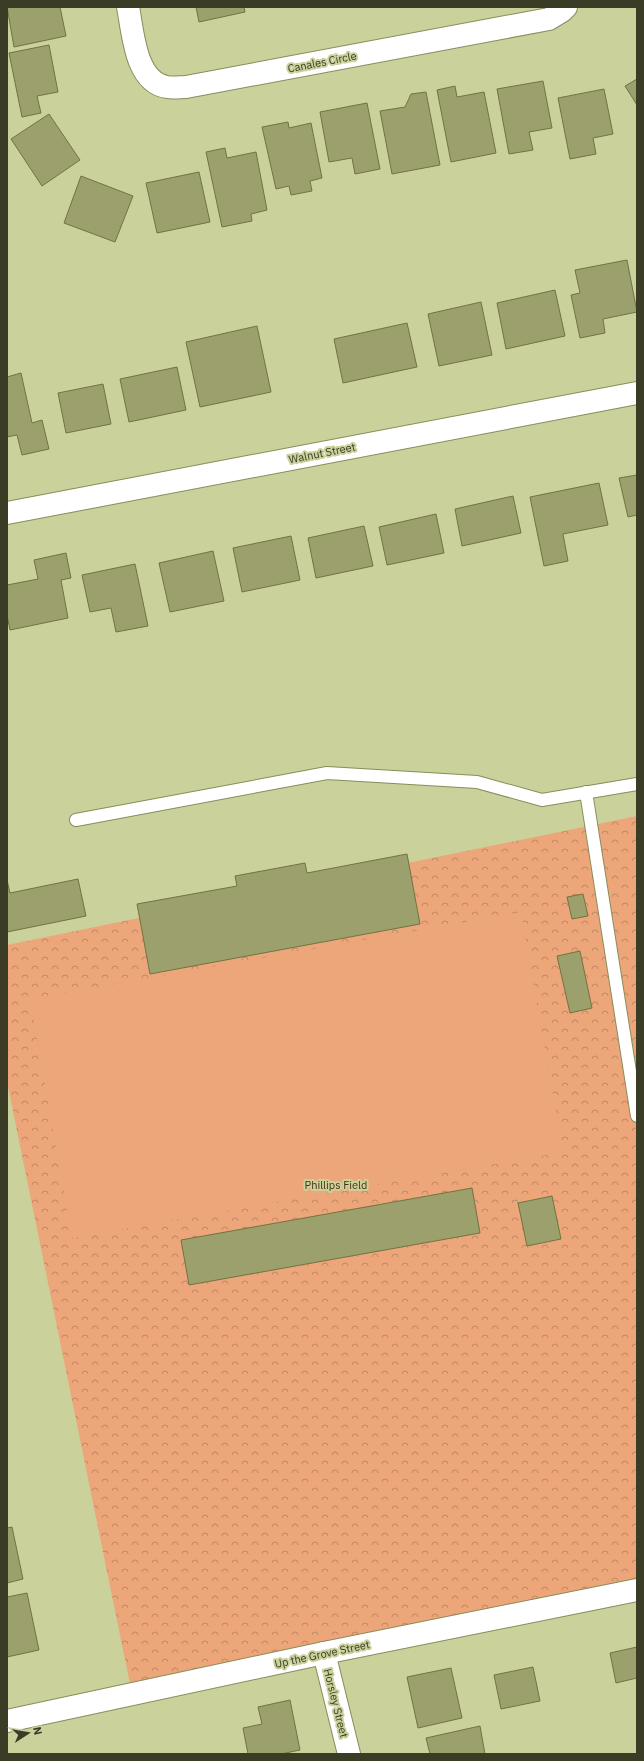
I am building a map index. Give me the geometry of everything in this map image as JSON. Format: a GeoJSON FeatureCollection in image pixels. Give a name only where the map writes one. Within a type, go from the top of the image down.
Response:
{"type":"FeatureCollection","features":[{"type":"Feature","properties":{"kind":"street","name":"Canales Circle"},"geometry":{"type":"LineString","coordinates":[[128,7],[136,50],[142,68],[153,81],[166,87],[186,88],[549,19],[566,7]]}},
{"type":"Feature","properties":{"kind":"street","name":"Walnut Street"},"geometry":{"type":"LineString","coordinates":[[7,513],[637,393]]}},
{"type":"Feature","properties":{"kind":"street","name":"Up the Grove Street"},"geometry":{"type":"LineString","coordinates":[[7,1721],[324,1653],[637,1590]]}},
{"type":"Feature","properties":{"kind":"street","name":"Horsley Street"},"geometry":{"type":"LineString","coordinates":[[324,1653],[349,1754]]}},
{"type":"Feature","properties":{"kind":"lane"},"geometry":{"type":"LineString","coordinates":[[76,820],[327,773],[477,782],[542,800],[637,784]]}},
{"type":"Feature","properties":{"kind":"lane"},"geometry":{"type":"LineString","coordinates":[[586,792],[637,1116]]}},
{"type":"Feature","properties":{"kind":"green space","name":"Phillips Field"},"geometry":{"type":"Polygon","coordinates":[[[637,816],[637,1580],[130,1684],[7,1082],[7,945],[637,816]]]}},
{"type":"Feature","properties":{"kind":"green space"},"geometry":{"type":"Polygon","coordinates":[[[521,912],[563,1152],[72,1238],[30,999],[521,912]]]}},
{"type":"Feature","properties":{"kind":"building"},"geometry":{"type":"Polygon","coordinates":[[[7,7],[60,7],[66,36],[14,47],[7,7]]]}},
{"type":"Feature","properties":{"kind":"building"},"geometry":{"type":"Polygon","coordinates":[[[196,7],[244,7],[245,12],[199,22],[196,7]]]}},
{"type":"Feature","properties":{"kind":"building"},"geometry":{"type":"Polygon","coordinates":[[[49,45],[58,92],[37,96],[41,113],[22,117],[9,53],[49,45]]]}},
{"type":"Feature","properties":{"kind":"building"},"geometry":{"type":"Polygon","coordinates":[[[637,79],[637,105],[625,86],[637,79]]]}},
{"type":"Feature","properties":{"kind":"building"},"geometry":{"type":"Polygon","coordinates":[[[543,81],[552,128],[529,132],[533,150],[509,154],[497,89],[543,81]]]}},
{"type":"Feature","properties":{"kind":"building"},"geometry":{"type":"Polygon","coordinates":[[[455,86],[457,97],[484,92],[496,153],[451,162],[437,90],[455,86]]]}},
{"type":"Feature","properties":{"kind":"building"},"geometry":{"type":"Polygon","coordinates":[[[604,89],[613,134],[593,138],[596,154],[570,159],[558,98],[604,89]]]}},
{"type":"Feature","properties":{"kind":"building"},"geometry":{"type":"Polygon","coordinates":[[[426,92],[440,165],[392,174],[380,111],[405,107],[411,94],[426,92]]]}},
{"type":"Feature","properties":{"kind":"building"},"geometry":{"type":"Polygon","coordinates":[[[367,103],[380,169],[355,174],[352,158],[329,162],[320,112],[367,103]]]}},
{"type":"Feature","properties":{"kind":"building"},"geometry":{"type":"Polygon","coordinates":[[[49,114],[80,160],[42,186],[11,139],[49,114]]]}},
{"type":"Feature","properties":{"kind":"building"},"geometry":{"type":"Polygon","coordinates":[[[288,122],[289,128],[311,123],[322,178],[310,181],[312,191],[291,195],[289,186],[276,189],[262,127],[288,122]]]}},
{"type":"Feature","properties":{"kind":"building"},"geometry":{"type":"Polygon","coordinates":[[[225,148],[227,158],[256,152],[267,210],[251,214],[252,221],[222,227],[206,152],[225,148]]]}},
{"type":"Feature","properties":{"kind":"building"},"geometry":{"type":"Polygon","coordinates":[[[199,172],[210,222],[157,233],[146,183],[199,172]]]}},
{"type":"Feature","properties":{"kind":"building"},"geometry":{"type":"Polygon","coordinates":[[[81,176],[133,196],[115,242],[64,223],[81,176]]]}},
{"type":"Feature","properties":{"kind":"building"},"geometry":{"type":"Polygon","coordinates":[[[627,260],[637,312],[603,319],[605,333],[580,338],[571,295],[580,293],[575,270],[627,260]]]}},
{"type":"Feature","properties":{"kind":"building"},"geometry":{"type":"Polygon","coordinates":[[[555,290],[565,336],[506,349],[497,303],[555,290]]]}},
{"type":"Feature","properties":{"kind":"building"},"geometry":{"type":"Polygon","coordinates":[[[481,302],[492,355],[439,366],[428,314],[481,302]]]}},
{"type":"Feature","properties":{"kind":"building"},"geometry":{"type":"Polygon","coordinates":[[[407,323],[417,367],[343,383],[334,339],[407,323]]]}},
{"type":"Feature","properties":{"kind":"building"},"geometry":{"type":"Polygon","coordinates":[[[257,326],[271,392],[200,407],[186,342],[257,326]]]}},
{"type":"Feature","properties":{"kind":"building"},"geometry":{"type":"Polygon","coordinates":[[[177,367],[186,410],[129,422],[120,379],[177,367]]]}},
{"type":"Feature","properties":{"kind":"building"},"geometry":{"type":"Polygon","coordinates":[[[21,373],[32,423],[42,420],[49,449],[22,455],[17,435],[7,437],[7,377],[21,373]]]}},
{"type":"Feature","properties":{"kind":"building"},"geometry":{"type":"Polygon","coordinates":[[[103,384],[111,424],[66,433],[58,393],[103,384]]]}},
{"type":"Feature","properties":{"kind":"building"},"geometry":{"type":"Polygon","coordinates":[[[637,475],[637,515],[628,517],[619,478],[637,475]]]}},
{"type":"Feature","properties":{"kind":"building"},"geometry":{"type":"Polygon","coordinates":[[[599,483],[608,525],[563,534],[568,561],[544,566],[530,497],[599,483]]]}},
{"type":"Feature","properties":{"kind":"building"},"geometry":{"type":"Polygon","coordinates":[[[513,496],[521,533],[462,546],[455,509],[513,496]]]}},
{"type":"Feature","properties":{"kind":"building"},"geometry":{"type":"Polygon","coordinates":[[[436,514],[444,553],[387,565],[379,527],[436,514]]]}},
{"type":"Feature","properties":{"kind":"building"},"geometry":{"type":"Polygon","coordinates":[[[364,526],[373,566],[316,578],[308,538],[364,526]]]}},
{"type":"Feature","properties":{"kind":"building"},"geometry":{"type":"Polygon","coordinates":[[[291,536],[300,580],[242,592],[233,548],[291,536]]]}},
{"type":"Feature","properties":{"kind":"building"},"geometry":{"type":"Polygon","coordinates":[[[213,551],[224,601],[170,612],[159,563],[213,551]]]}},
{"type":"Feature","properties":{"kind":"building"},"geometry":{"type":"Polygon","coordinates":[[[66,553],[71,578],[61,580],[68,618],[10,630],[7,615],[7,585],[38,579],[34,560],[66,553]]]}},
{"type":"Feature","properties":{"kind":"building"},"geometry":{"type":"Polygon","coordinates":[[[135,564],[148,626],[116,632],[111,608],[90,612],[82,575],[135,564]]]}},
{"type":"Feature","properties":{"kind":"building"},"geometry":{"type":"Polygon","coordinates":[[[407,854],[420,924],[150,974],[137,904],[237,886],[235,876],[305,863],[307,873],[407,854]]]}},
{"type":"Feature","properties":{"kind":"building"},"geometry":{"type":"Polygon","coordinates":[[[78,879],[86,916],[7,932],[7,880],[10,893],[78,879]]]}},
{"type":"Feature","properties":{"kind":"building"},"geometry":{"type":"Polygon","coordinates":[[[583,894],[588,916],[572,919],[567,897],[583,894]]]}},
{"type":"Feature","properties":{"kind":"building"},"geometry":{"type":"Polygon","coordinates":[[[580,951],[592,1008],[570,1013],[557,956],[580,951]]]}},
{"type":"Feature","properties":{"kind":"building"},"geometry":{"type":"Polygon","coordinates":[[[472,1188],[480,1233],[189,1285],[181,1240],[472,1188]]]}},
{"type":"Feature","properties":{"kind":"building"},"geometry":{"type":"Polygon","coordinates":[[[552,1196],[561,1239],[527,1246],[518,1203],[552,1196]]]}},
{"type":"Feature","properties":{"kind":"building"},"geometry":{"type":"Polygon","coordinates":[[[12,1527],[23,1579],[7,1583],[7,1528],[12,1527]]]}},
{"type":"Feature","properties":{"kind":"building"},"geometry":{"type":"Polygon","coordinates":[[[27,1593],[39,1650],[7,1657],[7,1597],[27,1593]]]}},
{"type":"Feature","properties":{"kind":"building"},"geometry":{"type":"Polygon","coordinates":[[[637,1647],[637,1678],[616,1683],[610,1653],[637,1647]]]}},
{"type":"Feature","properties":{"kind":"building"},"geometry":{"type":"Polygon","coordinates":[[[533,1667],[540,1701],[501,1709],[494,1675],[533,1667]]]}},
{"type":"Feature","properties":{"kind":"building"},"geometry":{"type":"Polygon","coordinates":[[[451,1668],[462,1718],[418,1728],[407,1677],[451,1668]]]}},
{"type":"Feature","properties":{"kind":"building"},"geometry":{"type":"Polygon","coordinates":[[[290,1700],[300,1750],[281,1754],[248,1754],[243,1728],[262,1724],[258,1707],[290,1700]]]}},
{"type":"Feature","properties":{"kind":"building"},"geometry":{"type":"Polygon","coordinates":[[[480,1726],[485,1754],[430,1754],[426,1738],[480,1726]]]}}]}
